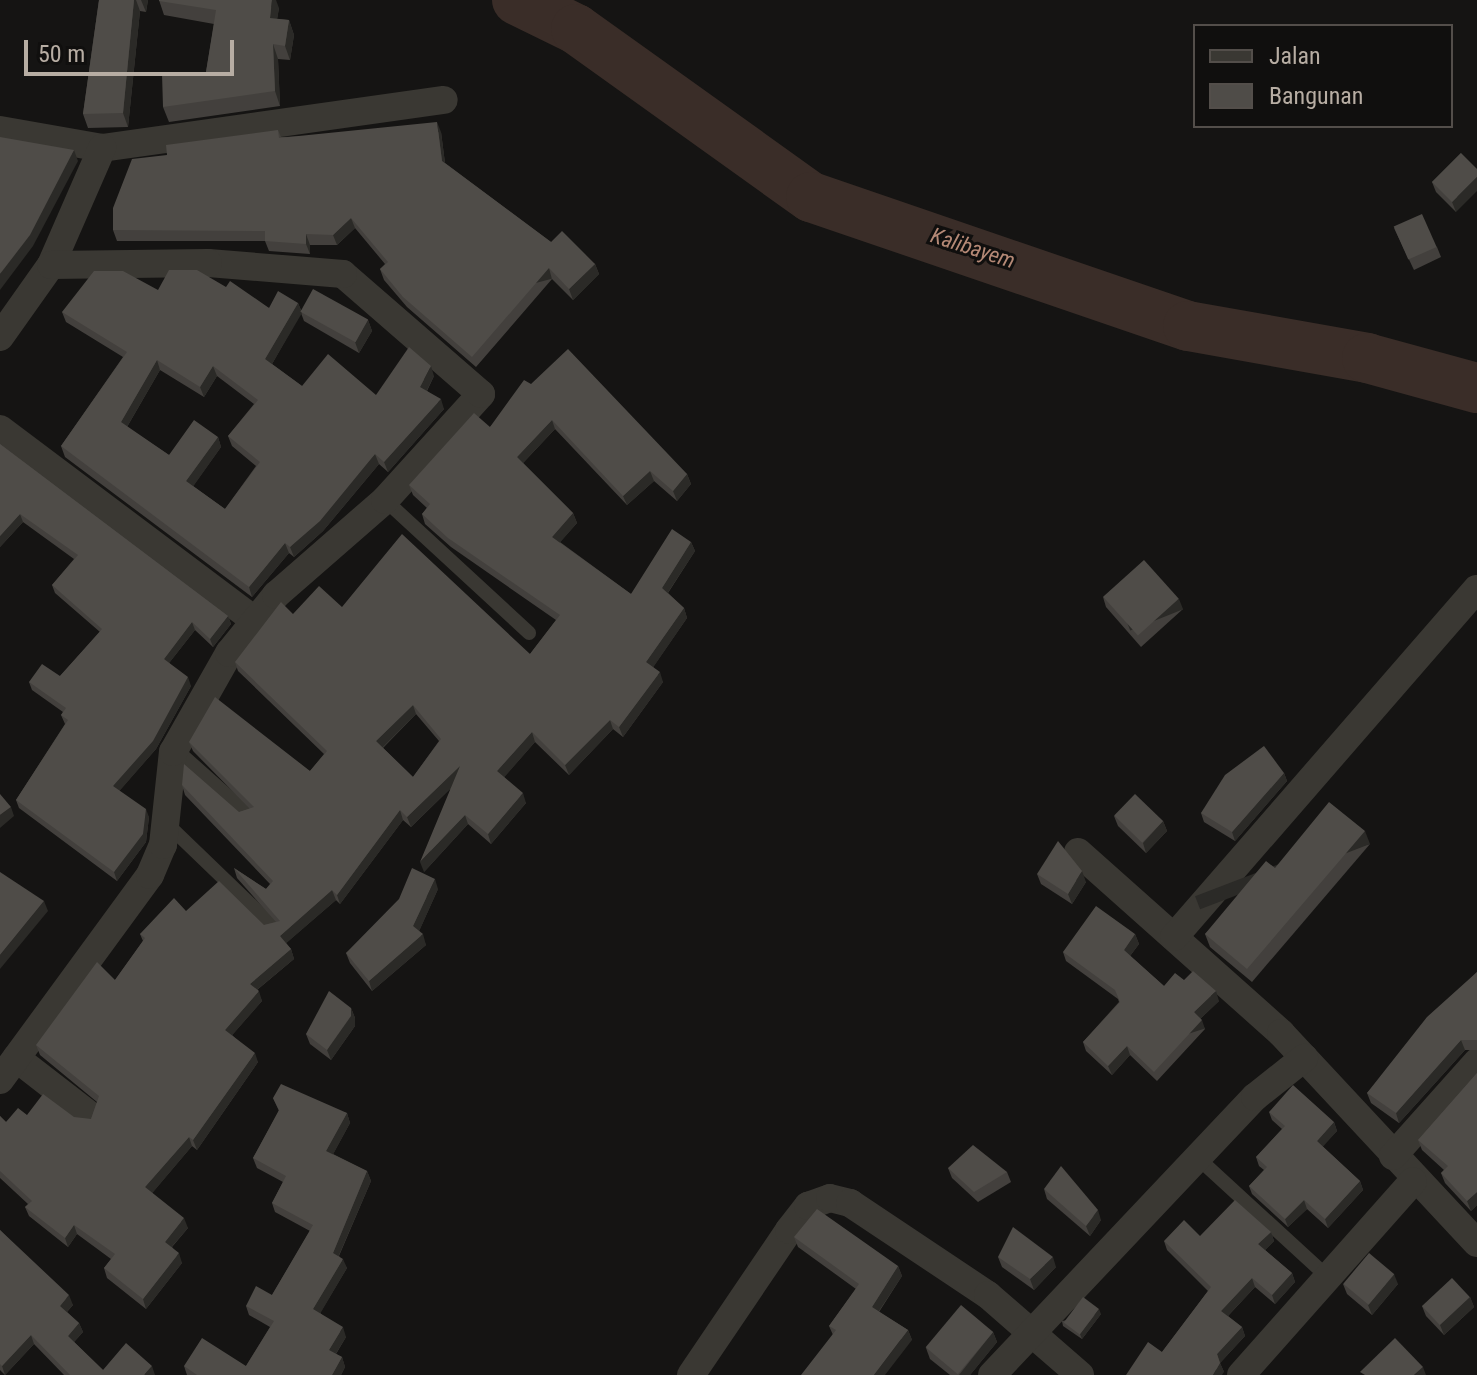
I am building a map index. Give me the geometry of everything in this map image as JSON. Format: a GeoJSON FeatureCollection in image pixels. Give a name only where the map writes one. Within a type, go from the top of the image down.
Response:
{"type":"FeatureCollection","features":[{"type":"Feature","properties":{"kind":"street"},"geometry":{"type":"LineString","coordinates":[[0,130],[102,148],[444,100]]}},
{"type":"Feature","properties":{"kind":"street"},"geometry":{"type":"LineString","coordinates":[[0,337],[51,265],[102,148]]}},
{"type":"Feature","properties":{"kind":"street"},"geometry":{"type":"LineString","coordinates":[[51,265],[208,263],[343,274],[481,394],[385,500],[254,620],[174,748],[166,823],[144,884],[8,1069],[87,1113]]}},
{"type":"Feature","properties":{"kind":"street"},"geometry":{"type":"LineString","coordinates":[[0,429],[254,620]]}},
{"type":"Feature","properties":{"kind":"street"},"geometry":{"type":"LineString","coordinates":[[1174,937],[1477,589]]}},
{"type":"Feature","properties":{"kind":"street"},"geometry":{"type":"LineString","coordinates":[[1078,852],[1304,1058],[1413,1181],[1477,1243]]}},
{"type":"Feature","properties":{"kind":"street"},"geometry":{"type":"LineString","coordinates":[[992,1375],[1199,1159],[1304,1058]]}},
{"type":"Feature","properties":{"kind":"street"},"geometry":{"type":"LineString","coordinates":[[1393,1156],[1477,1062]]}},
{"type":"Feature","properties":{"kind":"street"},"geometry":{"type":"LineString","coordinates":[[1241,1375],[1413,1181]]}},
{"type":"Feature","properties":{"kind":"street"},"geometry":{"type":"LineString","coordinates":[[691,1375],[789,1230],[808,1206],[830,1198],[874,1218],[1033,1335],[1080,1375]]}},
{"type":"Feature","properties":{"kind":"lane"},"geometry":{"type":"LineString","coordinates":[[385,500],[529,633]]}},
{"type":"Feature","properties":{"kind":"lane"},"geometry":{"type":"LineString","coordinates":[[174,748],[248,814]]}},
{"type":"Feature","properties":{"kind":"lane"},"geometry":{"type":"LineString","coordinates":[[166,823],[274,927]]}},
{"type":"Feature","properties":{"kind":"lane"},"geometry":{"type":"LineString","coordinates":[[1199,1159],[1328,1277]]}},
{"type":"Feature","properties":{"kind":"building"},"geometry":{"type":"Polygon","coordinates":[[[99,0],[134,0],[123,113],[83,114],[99,0]]]}},
{"type":"Feature","properties":{"kind":"building"},"geometry":{"type":"Polygon","coordinates":[[[159,0],[272,0],[270,18],[289,20],[285,46],[273,44],[275,91],[163,107],[162,74],[206,72],[216,10],[159,0]]]}},
{"type":"Feature","properties":{"kind":"building"},"geometry":{"type":"Polygon","coordinates":[[[437,122],[442,161],[551,242],[562,231],[595,264],[569,289],[549,268],[472,357],[403,297],[380,269],[388,262],[351,218],[333,235],[306,234],[306,244],[265,241],[265,231],[113,230],[113,208],[132,159],[167,155],[166,145],[278,130],[279,138],[437,122]]]}},
{"type":"Feature","properties":{"kind":"building"},"geometry":{"type":"Polygon","coordinates":[[[0,137],[74,150],[30,235],[0,274],[0,137]]]}},
{"type":"Feature","properties":{"kind":"building"},"geometry":{"type":"Polygon","coordinates":[[[1461,153],[1477,169],[1477,177],[1452,202],[1432,182],[1461,153]]]}},
{"type":"Feature","properties":{"kind":"building"},"geometry":{"type":"Polygon","coordinates":[[[1422,214],[1437,247],[1408,259],[1394,227],[1422,214]]]}},
{"type":"Feature","properties":{"kind":"building"},"geometry":{"type":"Polygon","coordinates":[[[169,270],[197,270],[226,287],[230,281],[269,308],[278,291],[298,303],[265,359],[302,386],[328,354],[376,395],[409,347],[431,366],[420,387],[441,399],[384,462],[375,454],[320,521],[290,547],[285,543],[249,587],[61,446],[127,352],[62,312],[94,271],[123,271],[158,290],[169,270]],[[157,360],[121,422],[169,455],[194,420],[218,437],[186,481],[225,509],[260,462],[228,436],[258,400],[213,366],[200,387],[157,360]]]}},
{"type":"Feature","properties":{"kind":"building"},"geometry":{"type":"Polygon","coordinates":[[[313,289],[368,320],[355,342],[300,312],[313,289]]]}},
{"type":"Feature","properties":{"kind":"building"},"geometry":{"type":"Polygon","coordinates":[[[568,349],[687,474],[673,491],[650,471],[623,496],[552,420],[517,457],[573,513],[552,537],[631,594],[672,529],[691,542],[662,588],[684,608],[646,662],[660,672],[619,727],[610,720],[565,765],[532,732],[497,771],[523,793],[488,834],[465,815],[420,862],[460,766],[407,817],[400,810],[337,895],[332,890],[280,936],[291,949],[250,984],[259,991],[225,1030],[255,1053],[193,1140],[189,1137],[145,1187],[184,1218],[165,1242],[179,1253],[143,1299],[104,1268],[115,1254],[74,1225],[65,1238],[25,1207],[32,1201],[0,1171],[0,1116],[6,1122],[18,1108],[27,1115],[43,1094],[74,1117],[91,1119],[99,1096],[36,1045],[97,962],[115,980],[145,938],[140,934],[174,898],[186,911],[219,881],[264,925],[280,921],[234,868],[266,889],[273,881],[182,785],[184,764],[239,812],[254,807],[189,742],[215,697],[310,771],[327,751],[235,662],[281,602],[293,614],[319,586],[342,607],[402,534],[530,654],[560,615],[448,538],[422,514],[430,504],[409,485],[474,413],[490,427],[524,380],[531,384],[568,349]],[[413,705],[376,741],[413,777],[441,739],[413,705]]]}},
{"type":"Feature","properties":{"kind":"building"},"geometry":{"type":"Polygon","coordinates":[[[0,444],[228,616],[210,639],[192,622],[164,659],[188,677],[153,741],[113,786],[146,809],[143,834],[114,872],[16,800],[68,720],[61,715],[66,708],[29,682],[42,664],[60,676],[102,629],[52,585],[78,555],[20,514],[0,536],[0,444]]]}},
{"type":"Feature","properties":{"kind":"building"},"geometry":{"type":"Polygon","coordinates":[[[1144,560],[1179,599],[1138,635],[1103,597],[1144,560]]]}},
{"type":"Feature","properties":{"kind":"building"},"geometry":{"type":"Polygon","coordinates":[[[1264,746],[1284,773],[1232,832],[1201,813],[1225,775],[1264,746]]]}},
{"type":"Feature","properties":{"kind":"building"},"geometry":{"type":"Polygon","coordinates":[[[0,794],[11,807],[0,815],[0,794]]]}},
{"type":"Feature","properties":{"kind":"building"},"geometry":{"type":"Polygon","coordinates":[[[1135,794],[1163,821],[1142,843],[1114,816],[1135,794]]]}},
{"type":"Feature","properties":{"kind":"building"},"geometry":{"type":"Polygon","coordinates":[[[1329,802],[1365,831],[1247,969],[1205,934],[1266,861],[1275,868],[1329,802]]]}},
{"type":"Feature","properties":{"kind":"building"},"geometry":{"type":"Polygon","coordinates":[[[1058,841],[1082,871],[1068,894],[1037,874],[1058,841]]]}},
{"type":"Feature","properties":{"kind":"building"},"geometry":{"type":"Polygon","coordinates":[[[412,868],[435,879],[413,926],[423,934],[369,981],[346,953],[399,899],[412,868]]]}},
{"type":"Feature","properties":{"kind":"building"},"geometry":{"type":"Polygon","coordinates":[[[0,872],[44,901],[0,955],[0,872]]]}},
{"type":"Feature","properties":{"kind":"building"},"geometry":{"type":"Polygon","coordinates":[[[1096,906],[1135,934],[1124,950],[1164,986],[1175,973],[1184,980],[1193,971],[1216,991],[1194,1012],[1202,1020],[1154,1072],[1127,1046],[1108,1066],[1083,1042],[1120,1002],[1115,990],[1063,952],[1096,906]]]}},
{"type":"Feature","properties":{"kind":"building"},"geometry":{"type":"Polygon","coordinates":[[[1477,972],[1477,1040],[1461,1040],[1396,1113],[1367,1093],[1427,1017],[1477,972]]]}},
{"type":"Feature","properties":{"kind":"building"},"geometry":{"type":"Polygon","coordinates":[[[329,991],[351,1008],[351,1016],[327,1050],[306,1034],[329,991]]]}},
{"type":"Feature","properties":{"kind":"building"},"geometry":{"type":"Polygon","coordinates":[[[1477,1073],[1477,1192],[1467,1201],[1441,1173],[1448,1166],[1418,1140],[1477,1073]]]}},
{"type":"Feature","properties":{"kind":"building"},"geometry":{"type":"Polygon","coordinates":[[[281,1084],[347,1113],[326,1151],[367,1171],[333,1253],[343,1259],[313,1309],[343,1327],[329,1350],[342,1357],[332,1375],[197,1375],[184,1366],[202,1338],[246,1366],[274,1321],[246,1306],[256,1286],[272,1295],[313,1225],[272,1203],[286,1176],[253,1158],[279,1110],[273,1098],[281,1084]]]}},
{"type":"Feature","properties":{"kind":"building"},"geometry":{"type":"Polygon","coordinates":[[[1293,1085],[1334,1122],[1317,1141],[1360,1181],[1325,1219],[1304,1200],[1285,1219],[1249,1186],[1267,1167],[1256,1157],[1285,1126],[1269,1112],[1293,1085]]]}},
{"type":"Feature","properties":{"kind":"building"},"geometry":{"type":"Polygon","coordinates":[[[973,1145],[1007,1172],[974,1192],[948,1168],[973,1145]]]}},
{"type":"Feature","properties":{"kind":"building"},"geometry":{"type":"Polygon","coordinates":[[[1061,1166],[1098,1210],[1086,1226],[1044,1189],[1061,1166]]]}},
{"type":"Feature","properties":{"kind":"building"},"geometry":{"type":"Polygon","coordinates":[[[1235,1200],[1271,1232],[1258,1244],[1292,1273],[1272,1295],[1252,1278],[1221,1311],[1242,1327],[1217,1354],[1220,1363],[1213,1375],[1126,1375],[1148,1342],[1162,1352],[1211,1287],[1164,1241],[1184,1220],[1200,1236],[1235,1200]]]}},
{"type":"Feature","properties":{"kind":"building"},"geometry":{"type":"Polygon","coordinates":[[[817,1209],[898,1266],[872,1307],[908,1330],[874,1375],[801,1375],[836,1330],[829,1326],[859,1284],[794,1237],[817,1209]]]}},
{"type":"Feature","properties":{"kind":"building"},"geometry":{"type":"Polygon","coordinates":[[[1013,1227],[1053,1257],[1030,1279],[998,1257],[1013,1227]]]}},
{"type":"Feature","properties":{"kind":"building"},"geometry":{"type":"Polygon","coordinates":[[[0,1230],[69,1295],[60,1306],[79,1323],[68,1336],[103,1370],[126,1343],[152,1366],[144,1375],[70,1375],[31,1335],[2,1366],[0,1364],[0,1230]]]}},
{"type":"Feature","properties":{"kind":"building"},"geometry":{"type":"Polygon","coordinates":[[[1369,1253],[1394,1274],[1369,1305],[1343,1284],[1369,1253]]]}},
{"type":"Feature","properties":{"kind":"building"},"geometry":{"type":"Polygon","coordinates":[[[1452,1278],[1470,1297],[1440,1325],[1422,1306],[1452,1278]]]}},
{"type":"Feature","properties":{"kind":"building"},"geometry":{"type":"Polygon","coordinates":[[[1083,1297],[1099,1309],[1080,1335],[1064,1323],[1083,1297]]]}},
{"type":"Feature","properties":{"kind":"building"},"geometry":{"type":"Polygon","coordinates":[[[961,1305],[993,1332],[958,1374],[926,1347],[961,1305]]]}},
{"type":"Feature","properties":{"kind":"building"},"geometry":{"type":"Polygon","coordinates":[[[1395,1338],[1423,1367],[1414,1375],[1365,1375],[1360,1372],[1395,1338]]]}},
{"type":"Feature","properties":{"kind":"waterway","name":"Kalibayem"},"geometry":{"type":"LineString","coordinates":[[517,0],[576,29],[811,197],[1188,326],[1367,358],[1477,388]]}}]}
